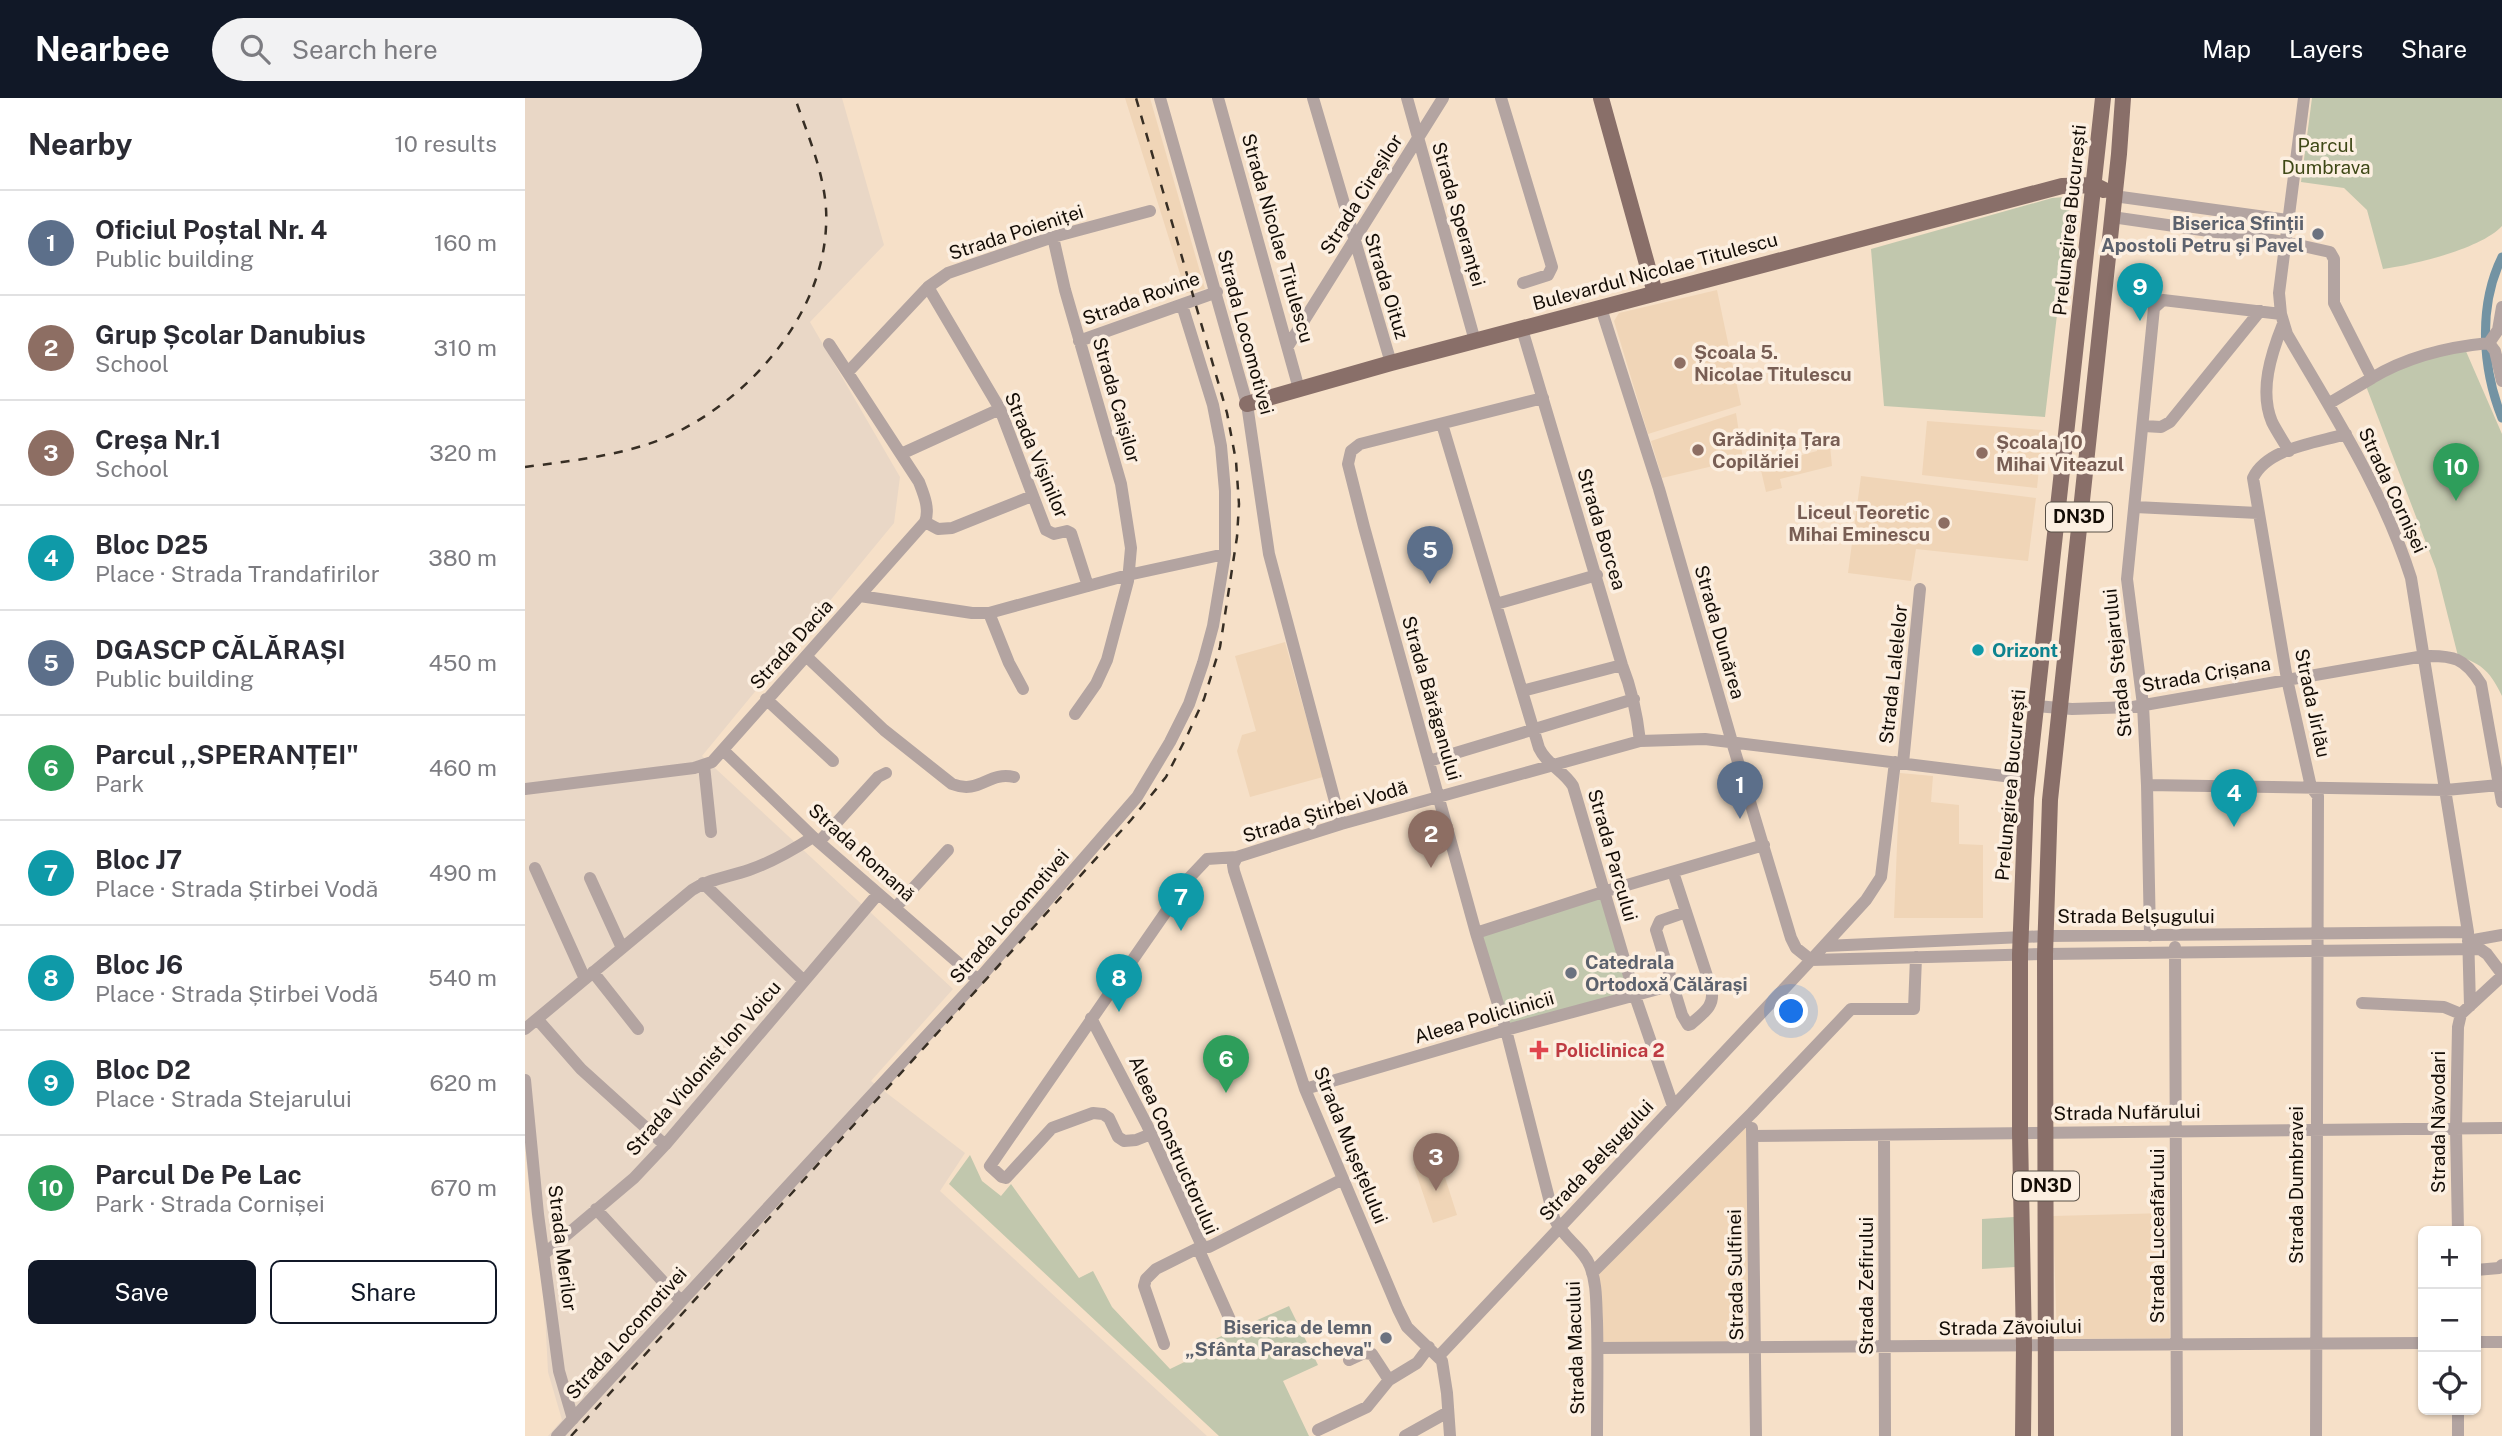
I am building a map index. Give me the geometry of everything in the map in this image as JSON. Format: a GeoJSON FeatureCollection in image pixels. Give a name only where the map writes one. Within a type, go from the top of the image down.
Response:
{"type":"FeatureCollection","features":[{"type":"Feature","properties":{"kind":"main road"},"geometry":{"type":"LineString","coordinates":[[1601,98],[1655,293]]}},
{"type":"Feature","properties":{"kind":"main road","name":"Prelungirea București"},"geometry":{"type":"LineString","coordinates":[[2023,1436],[2024,1346],[2019,1133],[2020,937],[2028,779],[2103,98]]}},
{"type":"Feature","properties":{"kind":"main road","name":"DN3D"},"geometry":{"type":"LineString","coordinates":[[2046,1436],[2045,954],[2050,800],[2123,98]]}},
{"type":"Feature","properties":{"kind":"main road","name":"Bulevardul Nicolae Titulescu"},"geometry":{"type":"LineString","coordinates":[[1247,404],[1391,363],[1963,211],[2074,185],[2094,193],[2114,196]]}},
{"type":"Feature","properties":{"kind":"main road","name":"Bulevardul Nicolae Titulescu"},"geometry":{"type":"LineString","coordinates":[[2094,193],[2112,218]]}},
{"type":"Feature","properties":{"kind":"street","name":"Strada Locomotivei"},"geometry":{"type":"LineString","coordinates":[[1160,98],[1247,404],[1269,554],[1341,824]]}},
{"type":"Feature","properties":{"kind":"street","name":"Strada Nicolae Titulescu"},"geometry":{"type":"LineString","coordinates":[[1218,98],[1299,389]]}},
{"type":"Feature","properties":{"kind":"street","name":"Strada Oituz"},"geometry":{"type":"LineString","coordinates":[[1313,98],[1391,363]]}},
{"type":"Feature","properties":{"kind":"street","name":"Strada Speranței"},"geometry":{"type":"LineString","coordinates":[[1407,98],[1475,341]]}},
{"type":"Feature","properties":{"kind":"street","name":"Strada Cireșilor"},"geometry":{"type":"LineString","coordinates":[[1288,346],[1443,98]]}},
{"type":"Feature","properties":{"kind":"street"},"geometry":{"type":"LineString","coordinates":[[1501,98],[1552,267],[1548,275],[1523,283]]}},
{"type":"Feature","properties":{"kind":"street","name":"Strada Cornișei"},"geometry":{"type":"LineString","coordinates":[[2304,98],[2279,293],[2282,319],[2363,462],[2403,552],[2411,578],[2468,941]]}},
{"type":"Feature","properties":{"kind":"street","name":"Bulevardul Nicolae Titulescu"},"geometry":{"type":"LineString","coordinates":[[2114,196],[2288,220]]}},
{"type":"Feature","properties":{"kind":"street","name":"Strada Poieniței"},"geometry":{"type":"LineString","coordinates":[[848,372],[928,287],[961,268],[1053,237],[1150,211]]}},
{"type":"Feature","properties":{"kind":"street"},"geometry":{"type":"LineString","coordinates":[[2112,218],[2326,249],[2333,255],[2334,303],[2372,378]]}},
{"type":"Feature","properties":{"kind":"street","name":"Strada Caișilor"},"geometry":{"type":"LineString","coordinates":[[1053,237],[1079,341],[1121,484],[1131,548],[1128,582],[1107,660],[1096,684],[1075,714]]}},
{"type":"Feature","properties":{"kind":"street","name":"Strada Vișinilor"},"geometry":{"type":"LineString","coordinates":[[928,287],[1000,409],[1046,530],[1054,534],[1067,531],[1071,533],[1088,586]]}},
{"type":"Feature","properties":{"kind":"street","name":"Strada Rovine"},"geometry":{"type":"LineString","coordinates":[[1079,341],[1216,292]]}},
{"type":"Feature","properties":{"kind":"street","name":"Strada Stejarului"},"geometry":{"type":"LineString","coordinates":[[2150,936],[2143,705],[2127,593],[2154,308],[2163,300],[2260,311],[2282,319]]}},
{"type":"Feature","properties":{"kind":"street","name":"Strada Locomotivei"},"geometry":{"type":"LineString","coordinates":[[557,1436],[978,981],[1137,797],[1170,742],[1189,704],[1203,663],[1213,626],[1225,554],[1225,491],[1221,446],[1213,405],[1182,305]]}},
{"type":"Feature","properties":{"kind":"street"},"geometry":{"type":"LineString","coordinates":[[2328,404],[2387,368],[2420,355],[2482,344],[2498,330],[2502,307]]}},
{"type":"Feature","properties":{"kind":"street","name":"Strada Dunărea"},"geometry":{"type":"LineString","coordinates":[[1601,308],[1659,489],[1791,938],[1796,948],[1811,960]]}},
{"type":"Feature","properties":{"kind":"street"},"geometry":{"type":"LineString","coordinates":[[2144,426],[2161,427],[2170,422],[2260,311]]}},
{"type":"Feature","properties":{"kind":"street"},"geometry":{"type":"LineString","coordinates":[[2282,319],[2266,392],[2267,407],[2273,423],[2289,451],[2346,434]]}},
{"type":"Feature","properties":{"kind":"street","name":"Strada Borcea"},"geometry":{"type":"LineString","coordinates":[[1522,329],[1634,699],[1640,741]]}},
{"type":"Feature","properties":{"kind":"street"},"geometry":{"type":"LineString","coordinates":[[829,344],[919,482],[925,497],[925,522],[860,596]]}},
{"type":"Feature","properties":{"kind":"street"},"geometry":{"type":"LineString","coordinates":[[2482,344],[2497,358],[2502,381]]}},
{"type":"Feature","properties":{"kind":"street","name":"Strada Bărăganului"},"geometry":{"type":"LineString","coordinates":[[1542,398],[1360,444],[1354,447],[1348,456],[1364,527],[1476,933],[1506,1030],[1559,1229]]}},
{"type":"Feature","properties":{"kind":"street"},"geometry":{"type":"LineString","coordinates":[[901,454],[1000,409]]}},
{"type":"Feature","properties":{"kind":"street","name":"Strada Parcului"},"geometry":{"type":"LineString","coordinates":[[1442,424],[1539,748],[1551,766],[1563,772],[1573,786],[1635,996],[1673,1105]]}},
{"type":"Feature","properties":{"kind":"street","name":"Strada Jirlău"},"geometry":{"type":"LineString","coordinates":[[2289,451],[2268,460],[2253,478],[2287,679],[2311,787],[2318,796],[2317,934]]}},
{"type":"Feature","properties":{"kind":"street"},"geometry":{"type":"LineString","coordinates":[[925,522],[938,529],[952,528],[1032,496]]}},
{"type":"Feature","properties":{"kind":"street"},"geometry":{"type":"LineString","coordinates":[[2135,507],[2258,513]]}},
{"type":"Feature","properties":{"kind":"street","name":"Strada Dacia"},"geometry":{"type":"LineString","coordinates":[[704,765],[712,762],[860,596],[972,613],[989,613],[1128,575],[1225,554]]}},
{"type":"Feature","properties":{"kind":"street"},"geometry":{"type":"LineString","coordinates":[[1496,604],[1597,575]]}},
{"type":"Feature","properties":{"kind":"street","name":"Strada Lalelelor"},"geometry":{"type":"LineString","coordinates":[[1825,946],[1866,900],[1881,877],[1899,762],[1920,589]]}},
{"type":"Feature","properties":{"kind":"street"},"geometry":{"type":"LineString","coordinates":[[989,613],[1009,663],[1023,688]]}},
{"type":"Feature","properties":{"kind":"street","name":"Strada Crișana"},"geometry":{"type":"LineString","coordinates":[[2036,706],[2058,708],[2143,705],[2424,656],[2447,655],[2473,670],[2481,684],[2502,802]]}},
{"type":"Feature","properties":{"kind":"street"},"geometry":{"type":"LineString","coordinates":[[807,657],[884,730],[952,784],[971,788],[998,776],[1014,777]]}},
{"type":"Feature","properties":{"kind":"street"},"geometry":{"type":"LineString","coordinates":[[1522,691],[1622,665]]}},
{"type":"Feature","properties":{"kind":"street"},"geometry":{"type":"LineString","coordinates":[[766,699],[833,761]]}},
{"type":"Feature","properties":{"kind":"street"},"geometry":{"type":"LineString","coordinates":[[1429,761],[1634,699]]}},
{"type":"Feature","properties":{"kind":"street","name":"Strada Știrbei Vodă"},"geometry":{"type":"LineString","coordinates":[[1151,1134],[1124,1141],[1118,1137],[1109,1118],[1093,1113],[1052,1128],[1006,1178],[990,1166],[1197,868],[1207,859],[1237,857],[1341,824],[1640,741],[1705,739],[2028,779]]}},
{"type":"Feature","properties":{"kind":"street","name":"Strada Romană"},"geometry":{"type":"LineString","coordinates":[[723,750],[816,840],[978,981]]}},
{"type":"Feature","properties":{"kind":"street"},"geometry":{"type":"LineString","coordinates":[[525,789],[704,765],[711,832]]}},
{"type":"Feature","properties":{"kind":"street"},"geometry":{"type":"LineString","coordinates":[[525,1029],[703,883],[748,870],[816,840],[878,777],[886,773]]}},
{"type":"Feature","properties":{"kind":"street"},"geometry":{"type":"LineString","coordinates":[[2147,785],[2446,790],[2499,785]]}},
{"type":"Feature","properties":{"kind":"street"},"geometry":{"type":"LineString","coordinates":[[1476,933],[1764,845]]}},
{"type":"Feature","properties":{"kind":"street"},"geometry":{"type":"LineString","coordinates":[[895,908],[948,850]]}},
{"type":"Feature","properties":{"kind":"street","name":"Strada Mușețelului"},"geometry":{"type":"LineString","coordinates":[[1237,857],[1233,864],[1234,871],[1305,1089],[1407,1327],[1434,1352]]}},
{"type":"Feature","properties":{"kind":"street"},"geometry":{"type":"LineString","coordinates":[[535,868],[589,976],[638,1029]]}},
{"type":"Feature","properties":{"kind":"street"},"geometry":{"type":"LineString","coordinates":[[1674,872],[1713,998],[1711,1004],[1692,1024],[1685,1023],[1656,925],[1663,919],[1686,912]]}},
{"type":"Feature","properties":{"kind":"street"},"geometry":{"type":"LineString","coordinates":[[590,878],[622,948]]}},
{"type":"Feature","properties":{"kind":"street"},"geometry":{"type":"LineString","coordinates":[[703,883],[804,981]]}},
{"type":"Feature","properties":{"kind":"street","name":"Strada Violonist Ion Voicu"},"geometry":{"type":"LineString","coordinates":[[544,1254],[634,1178],[665,1145],[878,894]]}},
{"type":"Feature","properties":{"kind":"street","name":"Strada Belșugului"},"geometry":{"type":"LineString","coordinates":[[1318,1430],[1367,1407],[1389,1380],[1434,1352],[1559,1229],[1825,946],[2046,936],[2317,934],[2468,941]]}},
{"type":"Feature","properties":{"kind":"street","name":"Strada Dumbravei"},"geometry":{"type":"LineString","coordinates":[[2316,1436],[2317,934]]}},
{"type":"Feature","properties":{"kind":"street"},"geometry":{"type":"LineString","coordinates":[[2468,941],[2502,935]]}},
{"type":"Feature","properties":{"kind":"street","name":"Strada Luceafărului"},"geometry":{"type":"LineString","coordinates":[[2175,936],[2177,1436]]}},
{"type":"Feature","properties":{"kind":"street"},"geometry":{"type":"LineString","coordinates":[[2362,1003],[2465,1010],[2502,975],[2487,954],[2468,941]]}},
{"type":"Feature","properties":{"kind":"street","name":"Strada Belșugului"},"geometry":{"type":"LineString","coordinates":[[1811,960],[2020,954],[2316,951],[2468,941]]}},
{"type":"Feature","properties":{"kind":"street","name":"Strada Năvodari"},"geometry":{"type":"LineString","coordinates":[[2458,1226],[2458,1027],[2465,1010],[2468,941]]}},
{"type":"Feature","properties":{"kind":"street"},"geometry":{"type":"LineString","coordinates":[[1592,1273],[1752,1113],[1851,1009],[1914,1009],[1916,957]]}},
{"type":"Feature","properties":{"kind":"street","name":"Aleea Policlinicii"},"geometry":{"type":"LineString","coordinates":[[1305,1089],[1506,1030],[1673,985]]}},
{"type":"Feature","properties":{"kind":"street","name":"Aleea Constructorului"},"geometry":{"type":"LineString","coordinates":[[1091,1018],[1151,1134],[1200,1247],[1156,1269],[1146,1279],[1144,1286],[1164,1344]]}},
{"type":"Feature","properties":{"kind":"street"},"geometry":{"type":"LineString","coordinates":[[538,1020],[581,1069],[665,1145]]}},
{"type":"Feature","properties":{"kind":"street","name":"Strada Merilor"},"geometry":{"type":"LineString","coordinates":[[525,1080],[559,1371],[573,1419]]}},
{"type":"Feature","properties":{"kind":"street","name":"Strada Sulfinei"},"geometry":{"type":"LineString","coordinates":[[1752,1113],[1756,1436]]}},
{"type":"Feature","properties":{"kind":"street","name":"Strada Nufărului"},"geometry":{"type":"LineString","coordinates":[[1752,1136],[2502,1128]]}},
{"type":"Feature","properties":{"kind":"street","name":"Strada Zefirului"},"geometry":{"type":"LineString","coordinates":[[1884,1136],[1885,1436]]}},
{"type":"Feature","properties":{"kind":"street"},"geometry":{"type":"LineString","coordinates":[[1231,1322],[1200,1247],[1209,1247],[1343,1180]]}},
{"type":"Feature","properties":{"kind":"street"},"geometry":{"type":"LineString","coordinates":[[596,1209],[681,1301]]}},
{"type":"Feature","properties":{"kind":"street","name":"Strada Macului"},"geometry":{"type":"LineString","coordinates":[[1559,1229],[1582,1254],[1592,1273],[1596,1296],[1598,1348],[1597,1436]]}},
{"type":"Feature","properties":{"kind":"street"},"geometry":{"type":"LineString","coordinates":[[2481,1270],[2499,1268],[2502,1265]]}},
{"type":"Feature","properties":{"kind":"street"},"geometry":{"type":"LineString","coordinates":[[2481,1342],[2502,1342]]}},
{"type":"Feature","properties":{"kind":"street","name":"Strada Zăvoiului"},"geometry":{"type":"LineString","coordinates":[[1598,1348],[2418,1343]]}},
{"type":"Feature","properties":{"kind":"street"},"geometry":{"type":"LineString","coordinates":[[1434,1352],[1444,1367],[1450,1436]]}},
{"type":"Feature","properties":{"kind":"street"},"geometry":{"type":"LineString","coordinates":[[1349,1360],[1364,1353],[1372,1353],[1389,1380]]}},
{"type":"Feature","properties":{"kind":"street"},"geometry":{"type":"LineString","coordinates":[[1405,1436],[1448,1412]]}},
{"type":"Feature","properties":{"kind":"street"},"geometry":{"type":"LineString","coordinates":[[2458,1415],[2458,1436]]}},
{"type":"Feature","properties":{"kind":"shaded area"},"geometry":{"type":"Polygon","coordinates":[[[525,98],[842,98],[884,245],[810,322],[900,477],[894,523],[702,756],[953,989],[871,1081],[965,1153],[940,1191],[1207,1436],[548,1436],[562,1420],[548,1372],[544,1293],[533,1228],[525,1148],[525,98]]]}},
{"type":"Feature","properties":{"kind":"shaded area"},"geometry":{"type":"Polygon","coordinates":[[[1125,98],[1150,98],[1205,289],[1186,293],[1125,98]]]}},
{"type":"Feature","properties":{"kind":"shaded area","name":"Școala 5. Nicolae Titulescu"},"geometry":{"type":"Polygon","coordinates":[[[1717,290],[1741,405],[1648,434],[1614,321],[1619,313],[1717,290]]]}},
{"type":"Feature","properties":{"kind":"shaded area","name":"Grădinița Țara Copilăriei"},"geometry":{"type":"Polygon","coordinates":[[[1736,413],[1743,459],[1662,478],[1651,441],[1736,413]]]}},
{"type":"Feature","properties":{"kind":"shaded area","name":"Școala 10 Mihai Viteazul"},"geometry":{"type":"Polygon","coordinates":[[[1927,421],[2043,430],[2037,488],[1922,475],[1927,421]]]}},
{"type":"Feature","properties":{"kind":"shaded area"},"geometry":{"type":"Polygon","coordinates":[[[1830,446],[1832,466],[1780,479],[1782,488],[1766,492],[1760,466],[1817,451],[1817,447],[1830,446]]]}},
{"type":"Feature","properties":{"kind":"shaded area","name":"Liceul Teoretic Mihai Eminescu"},"geometry":{"type":"Polygon","coordinates":[[[1861,476],[2036,498],[2028,561],[1916,549],[1911,581],[1848,573],[1861,476]]]}},
{"type":"Feature","properties":{"kind":"shaded area"},"geometry":{"type":"Polygon","coordinates":[[[1285,642],[1323,777],[1250,797],[1237,751],[1242,735],[1256,731],[1235,656],[1285,642]]]}},
{"type":"Feature","properties":{"kind":"shaded area"},"geometry":{"type":"Polygon","coordinates":[[[1900,773],[1933,776],[1931,802],[1959,805],[1959,844],[1983,845],[1983,918],[1894,918],[1900,773]]]}},
{"type":"Feature","properties":{"kind":"shaded area"},"geometry":{"type":"Polygon","coordinates":[[[1752,1113],[1755,1347],[1598,1348],[1592,1273],[1752,1113]]]}},
{"type":"Feature","properties":{"kind":"shaded area"},"geometry":{"type":"Polygon","coordinates":[[[1439,1159],[1457,1215],[1433,1223],[1414,1167],[1439,1159]]]}},
{"type":"Feature","properties":{"kind":"shaded area"},"geometry":{"type":"Polygon","coordinates":[[[2166,1213],[2170,1338],[2057,1339],[2053,1216],[2166,1213]]]}},
{"type":"Feature","properties":{"kind":"green space","name":"Parcul Dumbrava"},"geometry":{"type":"Polygon","coordinates":[[[2312,98],[2502,98],[2502,226],[2463,249],[2428,260],[2383,269],[2367,210],[2344,188],[2301,182],[2312,98]]]}},
{"type":"Feature","properties":{"kind":"green space"},"geometry":{"type":"Polygon","coordinates":[[[2064,197],[2070,204],[2045,417],[1884,406],[1871,249],[2052,198],[2064,197]]]}},
{"type":"Feature","properties":{"kind":"green space"},"geometry":{"type":"Polygon","coordinates":[[[2465,349],[2502,434],[2502,696],[2485,670],[2458,656],[2436,569],[2366,386],[2388,370],[2465,349]]]}},
{"type":"Feature","properties":{"kind":"green space"},"geometry":{"type":"Polygon","coordinates":[[[1603,892],[1635,996],[1506,1030],[1476,933],[1603,892]]]}},
{"type":"Feature","properties":{"kind":"green space"},"geometry":{"type":"Polygon","coordinates":[[[970,1155],[982,1181],[1001,1196],[1011,1184],[1079,1278],[1093,1271],[1112,1307],[1170,1369],[1201,1354],[1197,1347],[1289,1306],[1318,1365],[1283,1381],[1309,1436],[1219,1436],[949,1184],[970,1155]]]}},
{"type":"Feature","properties":{"kind":"green space"},"geometry":{"type":"Polygon","coordinates":[[[2014,1217],[2015,1267],[1982,1269],[1982,1219],[2014,1217]]]}},
{"type":"Feature","properties":{"kind":"waterway"},"geometry":{"type":"LineString","coordinates":[[2502,257],[2494,276],[2486,316],[2490,379],[2502,418]]}},
{"type":"Feature","properties":{"kind":"railway"},"geometry":{"type":"LineString","coordinates":[[525,467],[580,460],[637,448],[671,435],[728,400],[776,351],[796,322],[811,292],[821,260],[826,227],[821,178],[795,98]]}},
{"type":"Feature","properties":{"kind":"railway"},"geometry":{"type":"LineString","coordinates":[[571,1436],[1131,820],[1166,777],[1204,699],[1220,647],[1237,537],[1239,504],[1236,461],[1227,413],[1136,98]]}},
{"type":"Feature","properties":{"kind":"place","name":"Biserica Sfinții Apostoli Petru și Pavel"},"geometry":{"type":"Point","coordinates":[2318,234]}},
{"type":"Feature","properties":{"kind":"place","name":"Bloc D2"},"geometry":{"type":"Point","coordinates":[2140,321]}},
{"type":"Feature","properties":{"kind":"place","name":"Școala 5. Nicolae Titulescu"},"geometry":{"type":"Point","coordinates":[1680,363]}},
{"type":"Feature","properties":{"kind":"place","name":"Grădinița Țara Copilăriei"},"geometry":{"type":"Point","coordinates":[1698,450]}},
{"type":"Feature","properties":{"kind":"place","name":"Școala 10 Mihai Viteazul"},"geometry":{"type":"Point","coordinates":[1982,453]}},
{"type":"Feature","properties":{"kind":"place","name":"Parcul De Pe Lac"},"geometry":{"type":"Point","coordinates":[2456,501]}},
{"type":"Feature","properties":{"kind":"place","name":"Liceul Teoretic Mihai Eminescu"},"geometry":{"type":"Point","coordinates":[1944,523]}},
{"type":"Feature","properties":{"kind":"place","name":"DGASCP CĂLĂRAȘI"},"geometry":{"type":"Point","coordinates":[1430,584]}},
{"type":"Feature","properties":{"kind":"place","name":"Orizont"},"geometry":{"type":"Point","coordinates":[1978,650]}},
{"type":"Feature","properties":{"kind":"place","name":"Oficiul Poștal Nr. 4"},"geometry":{"type":"Point","coordinates":[1740,819]}},
{"type":"Feature","properties":{"kind":"place","name":"Bloc D25"},"geometry":{"type":"Point","coordinates":[2234,827]}},
{"type":"Feature","properties":{"kind":"place","name":"Grup Școlar Danubius"},"geometry":{"type":"Point","coordinates":[1431,868]}},
{"type":"Feature","properties":{"kind":"place","name":"Bloc J7"},"geometry":{"type":"Point","coordinates":[1181,931]}},
{"type":"Feature","properties":{"kind":"place","name":"Catedrala Ortodoxă Călărași"},"geometry":{"type":"Point","coordinates":[1571,973]}},
{"type":"Feature","properties":{"kind":"place","name":"Bloc J6"},"geometry":{"type":"Point","coordinates":[1119,1012]}},
{"type":"Feature","properties":{"kind":"place","name":"Policlinica 2"},"geometry":{"type":"Point","coordinates":[1539,1050]}},
{"type":"Feature","properties":{"kind":"place","name":"Parcul ,,SPERANȚEI\""},"geometry":{"type":"Point","coordinates":[1226,1093]}},
{"type":"Feature","properties":{"kind":"place","name":"Creșa Nr.1"},"geometry":{"type":"Point","coordinates":[1436,1191]}},
{"type":"Feature","properties":{"kind":"place","name":"Biserica de lemn „Sfânta Parascheva\""},"geometry":{"type":"Point","coordinates":[1386,1338]}}]}
